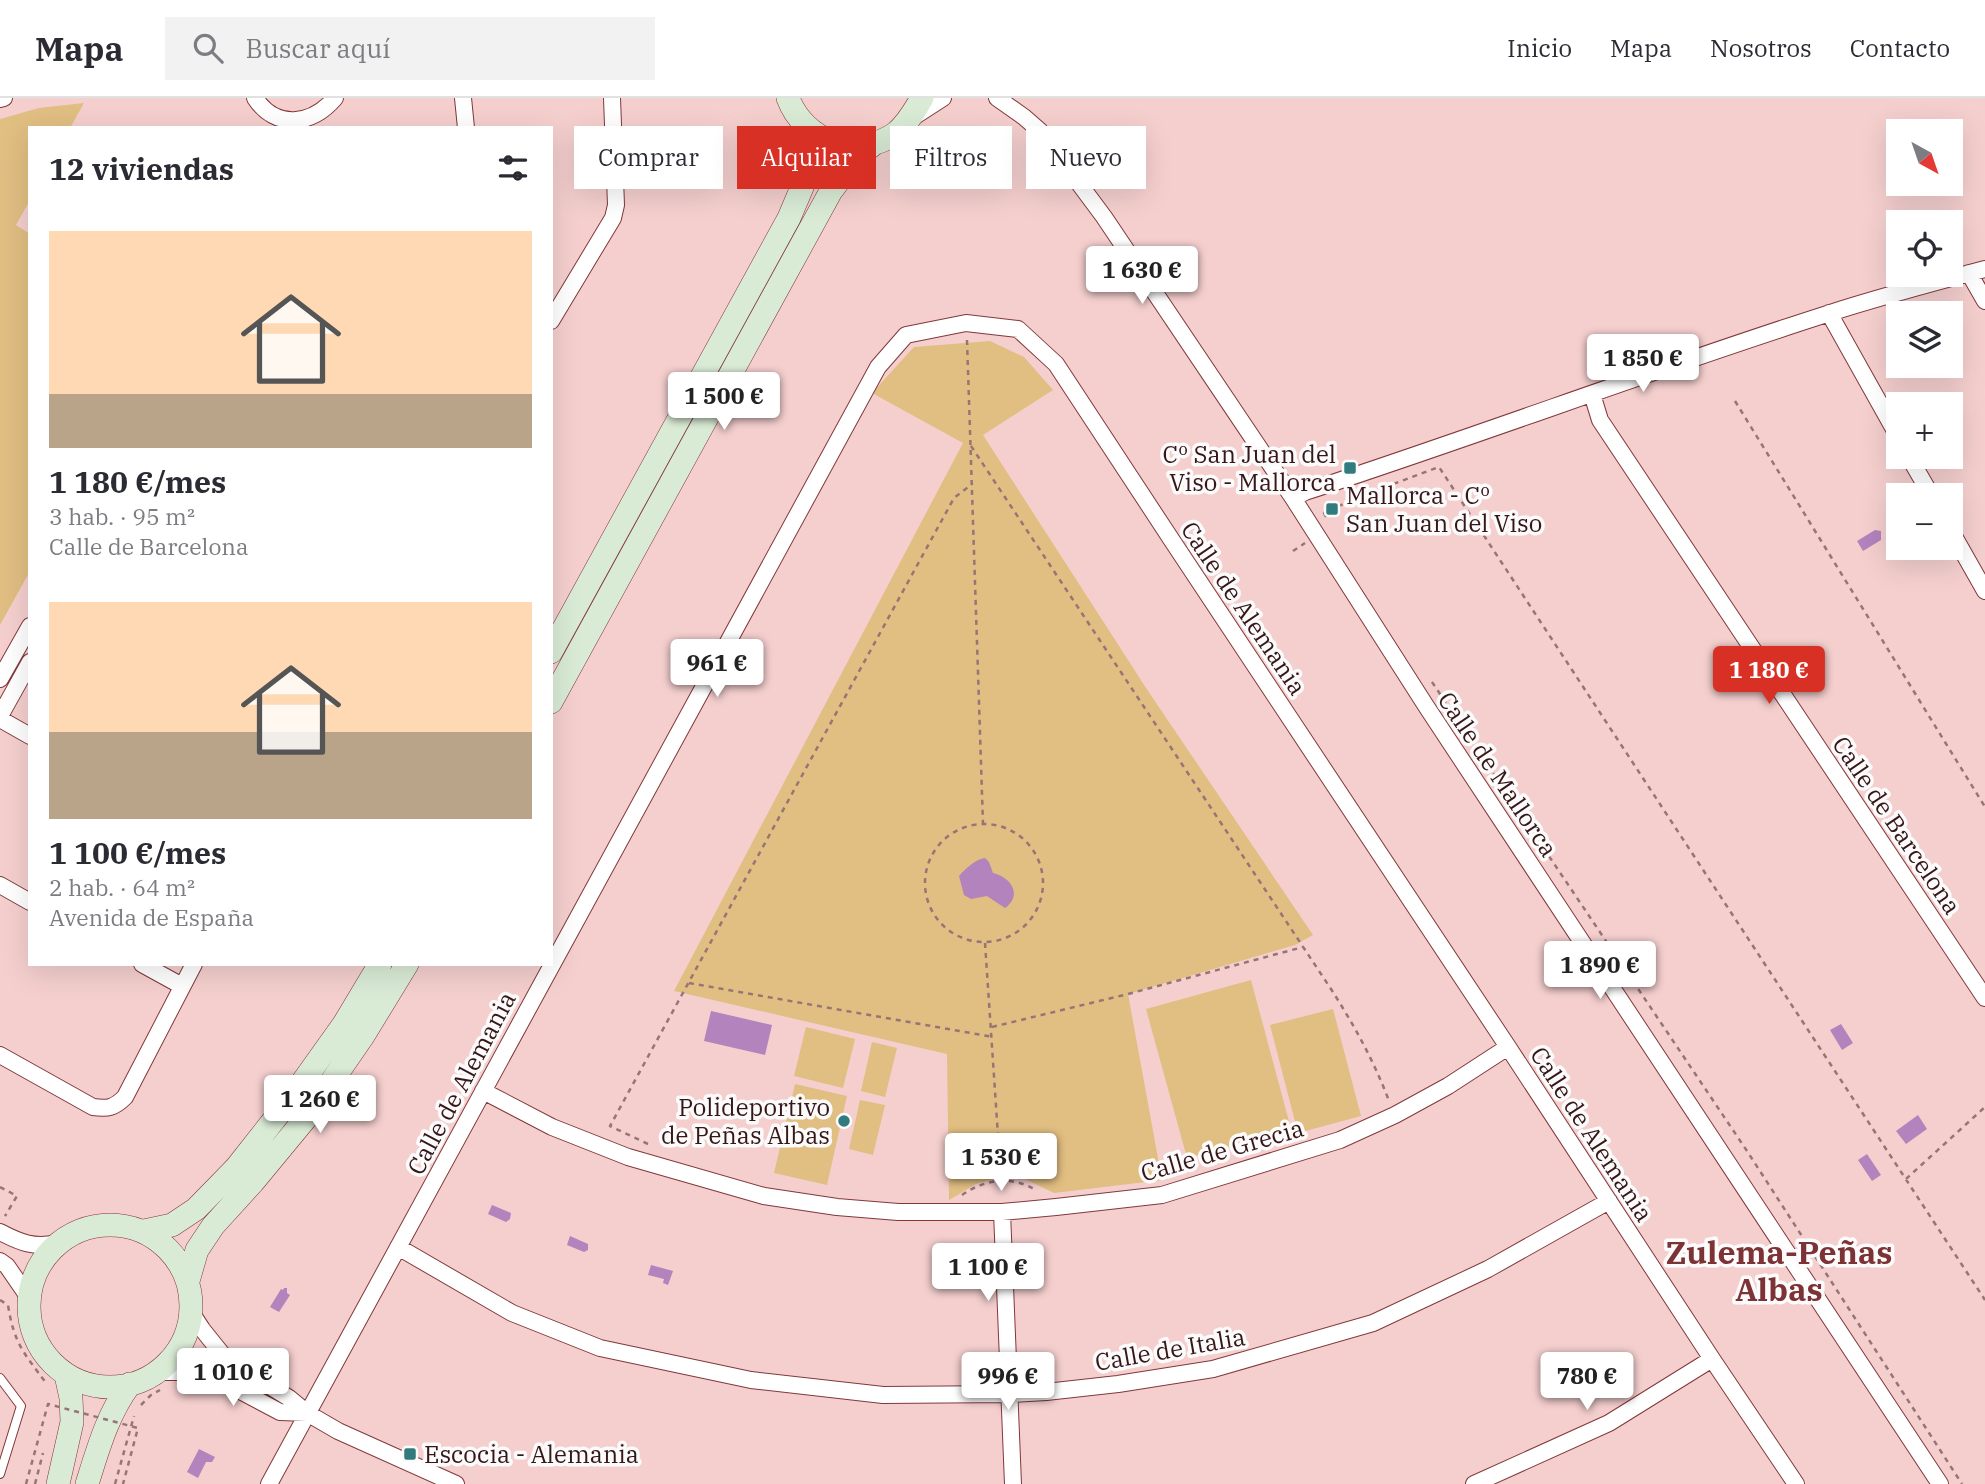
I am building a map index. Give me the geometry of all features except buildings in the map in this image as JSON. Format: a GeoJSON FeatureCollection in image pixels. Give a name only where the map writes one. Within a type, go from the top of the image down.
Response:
{"type":"FeatureCollection","features":[{"type":"Feature","properties":{"kind":"main road"},"geometry":{"type":"LineString","coordinates":[[788,98],[792,110],[805,126]]}},
{"type":"Feature","properties":{"kind":"main road"},"geometry":{"type":"LineString","coordinates":[[876,142],[894,134],[910,119],[922,98]]}},
{"type":"Feature","properties":{"kind":"main road"},"geometry":{"type":"LineString","coordinates":[[553,648],[789,218],[801,189]]}},
{"type":"Feature","properties":{"kind":"main road"},"geometry":{"type":"LineString","coordinates":[[553,698],[833,189]]}},
{"type":"Feature","properties":{"kind":"main road"},"geometry":{"type":"LineString","coordinates":[[144,1231],[172,1225],[196,1209],[236,1168],[337,1034],[379,966]]}},
{"type":"Feature","properties":{"kind":"main road"},"geometry":{"type":"LineString","coordinates":[[188,1281],[197,1250],[213,1226],[310,1113],[363,1036],[406,966]]}},
{"type":"Feature","properties":{"kind":"main road"},"geometry":{"type":"LineString","coordinates":[[58,1382],[108,1387],[161,1380],[186,1335],[191,1296],[188,1281],[178,1261],[163,1244],[144,1231],[122,1225],[99,1225],[77,1231],[57,1243],[43,1259],[33,1277],[29,1320],[36,1341],[49,1360],[58,1382],[71,1398],[63,1418],[58,1484]]}},
{"type":"Feature","properties":{"kind":"main road"},"geometry":{"type":"LineString","coordinates":[[87,1484],[102,1438],[119,1399],[130,1384]]}},
{"type":"Feature","properties":{"kind":"street"},"geometry":{"type":"LineString","coordinates":[[255,98],[276,122],[311,122],[335,98]]}},
{"type":"Feature","properties":{"kind":"street"},"geometry":{"type":"LineString","coordinates":[[463,98],[466,126]]}},
{"type":"Feature","properties":{"kind":"street"},"geometry":{"type":"LineString","coordinates":[[553,318],[613,218],[616,205],[612,98]]}},
{"type":"Feature","properties":{"kind":"street"},"geometry":{"type":"LineString","coordinates":[[910,119],[943,98]]}},
{"type":"Feature","properties":{"kind":"street","name":"Calle de Mallorca"},"geometry":{"type":"LineString","coordinates":[[996,99],[1040,131],[1104,217],[1293,498],[1426,706],[1940,1484]]}},
{"type":"Feature","properties":{"kind":"street"},"geometry":{"type":"LineString","coordinates":[[1293,498],[1619,383],[1829,313],[1977,271],[1985,301]]}},
{"type":"Feature","properties":{"kind":"street"},"geometry":{"type":"LineString","coordinates":[[1829,313],[1886,415]]}},
{"type":"Feature","properties":{"kind":"street","name":"Calle de Alemania"},"geometry":{"type":"LineString","coordinates":[[553,962],[878,366],[906,335],[966,323],[1018,329],[1056,364],[1796,1484]]}},
{"type":"Feature","properties":{"kind":"street","name":"Calle de Barcelona"},"geometry":{"type":"LineString","coordinates":[[1592,394],[1601,419],[1985,998]]}},
{"type":"Feature","properties":{"kind":"street"},"geometry":{"type":"LineString","coordinates":[[1963,552],[1985,591]]}},
{"type":"Feature","properties":{"kind":"street"},"geometry":{"type":"LineString","coordinates":[[0,680],[28,630]]}},
{"type":"Feature","properties":{"kind":"street"},"geometry":{"type":"LineString","coordinates":[[28,666],[0,717],[28,735]]}},
{"type":"Feature","properties":{"kind":"street"},"geometry":{"type":"LineString","coordinates":[[0,886],[28,901]]}},
{"type":"Feature","properties":{"kind":"street"},"geometry":{"type":"LineString","coordinates":[[146,966],[182,986]]}},
{"type":"Feature","properties":{"kind":"street"},"geometry":{"type":"LineString","coordinates":[[0,1055],[93,1107],[107,1109],[116,1106],[125,1097],[193,966]]}},
{"type":"Feature","properties":{"kind":"street","name":"Calle de Alemania"},"geometry":{"type":"LineString","coordinates":[[269,1484],[551,966]]}},
{"type":"Feature","properties":{"kind":"street","name":"Calle de Grecia"},"geometry":{"type":"LineString","coordinates":[[483,1090],[552,1127],[628,1157],[764,1196],[837,1207],[898,1212],[1002,1212],[1161,1195],[1340,1140],[1395,1115],[1448,1086],[1508,1047]]}},
{"type":"Feature","properties":{"kind":"street","name":"Calle de Italia"},"geometry":{"type":"LineString","coordinates":[[398,1247],[512,1313],[600,1348],[751,1380],[870,1394],[1009,1394],[1118,1384],[1213,1369],[1373,1323],[1488,1269],[1609,1201]]}},
{"type":"Feature","properties":{"kind":"street"},"geometry":{"type":"LineString","coordinates":[[1002,1212],[1013,1484]]}},
{"type":"Feature","properties":{"kind":"street"},"geometry":{"type":"LineString","coordinates":[[0,1232],[21,1243],[44,1246],[57,1243]]}},
{"type":"Feature","properties":{"kind":"street"},"geometry":{"type":"LineString","coordinates":[[0,1261],[7,1266],[29,1298]]}},
{"type":"Feature","properties":{"kind":"street"},"geometry":{"type":"LineString","coordinates":[[191,1312],[226,1359],[289,1398],[307,1413],[338,1431],[456,1484]]}},
{"type":"Feature","properties":{"kind":"street"},"geometry":{"type":"LineString","coordinates":[[1474,1484],[1609,1423],[1712,1359]]}},
{"type":"Feature","properties":{"kind":"street"},"geometry":{"type":"LineString","coordinates":[[161,1380],[186,1372],[229,1385],[279,1412],[307,1413]]}},
{"type":"Feature","properties":{"kind":"lane"},"geometry":{"type":"LineString","coordinates":[[0,1378],[21,1406],[0,1474]]}},
{"type":"Feature","properties":{"kind":"lane"},"geometry":{"type":"LineString","coordinates":[[49,1484],[63,1418]]}},
{"type":"Feature","properties":{"kind":"path"},"geometry":{"type":"LineString","coordinates":[[966,323],[983,824]]}},
{"type":"Feature","properties":{"kind":"path"},"geometry":{"type":"LineString","coordinates":[[1735,401],[1985,807]]}},
{"type":"Feature","properties":{"kind":"path"},"geometry":{"type":"LineString","coordinates":[[971,446],[1357,1030],[1379,1074],[1395,1115]]}},
{"type":"Feature","properties":{"kind":"path"},"geometry":{"type":"LineString","coordinates":[[1328,520],[1324,513],[1358,497],[1439,467],[1985,1300]]}},
{"type":"Feature","properties":{"kind":"path"},"geometry":{"type":"LineString","coordinates":[[649,1145],[610,1126],[954,498],[972,484]]}},
{"type":"Feature","properties":{"kind":"path"},"geometry":{"type":"LineString","coordinates":[[1427,674],[1747,1151],[1962,1484]]}},
{"type":"Feature","properties":{"kind":"path"},"geometry":{"type":"LineString","coordinates":[[983,824],[1007,829],[1029,844],[1042,871],[1043,892],[1038,907],[1023,928],[1001,941],[985,943],[965,939],[945,929],[933,915],[926,895],[925,878],[936,848],[945,838],[959,830],[983,824]]}},
{"type":"Feature","properties":{"kind":"path"},"geometry":{"type":"LineString","coordinates":[[985,943],[1001,1180]]}},
{"type":"Feature","properties":{"kind":"path"},"geometry":{"type":"LineString","coordinates":[[992,1027],[1303,947]]}},
{"type":"Feature","properties":{"kind":"path"},"geometry":{"type":"LineString","coordinates":[[689,983],[993,1038]]}},
{"type":"Feature","properties":{"kind":"path"},"geometry":{"type":"LineString","coordinates":[[1906,1179],[1985,1107]]}},
{"type":"Feature","properties":{"kind":"path"},"geometry":{"type":"LineString","coordinates":[[943,1212],[942,1202],[952,1202],[977,1185],[1001,1180],[1027,1184],[1049,1198],[1056,1197],[1056,1207]]}},
{"type":"Feature","properties":{"kind":"path"},"geometry":{"type":"LineString","coordinates":[[0,1187],[17,1196],[0,1223]]}},
{"type":"Feature","properties":{"kind":"path"},"geometry":{"type":"LineString","coordinates":[[0,1300],[8,1305],[11,1323],[26,1359],[58,1382]]}},
{"type":"Feature","properties":{"kind":"path"},"geometry":{"type":"LineString","coordinates":[[115,1484],[137,1409],[161,1380]]}},
{"type":"Feature","properties":{"kind":"path"},"geometry":{"type":"LineString","coordinates":[[53,1400],[63,1418]]}},
{"type":"Feature","properties":{"kind":"path"},"geometry":{"type":"LineString","coordinates":[[26,1484],[48,1404],[138,1428],[123,1484]]}},
{"type":"Feature","properties":{"kind":"shaded area"},"geometry":{"type":"Polygon","coordinates":[[[84,103],[71,126],[28,126],[28,204],[16,225],[28,233],[28,575],[0,625],[0,119],[39,108],[84,103]]]}},
{"type":"Feature","properties":{"kind":"shaded area"},"geometry":{"type":"Polygon","coordinates":[[[990,341],[1024,357],[1053,390],[983,435],[1148,691],[1313,935],[1295,945],[1128,994],[1162,1180],[1054,1193],[1023,1178],[1001,1177],[976,1184],[949,1200],[947,1054],[674,991],[963,443],[872,393],[914,347],[990,341]]]}},
{"type":"Feature","properties":{"kind":"shaded area"},"geometry":{"type":"Polygon","coordinates":[[[1875,530],[1881,531],[1881,540],[1863,551],[1857,541],[1875,530]]]}},
{"type":"Feature","properties":{"kind":"shaded area"},"geometry":{"type":"Polygon","coordinates":[[[985,858],[993,873],[1005,878],[1014,892],[1005,908],[987,896],[971,899],[964,895],[959,876],[974,862],[985,858]]]}},
{"type":"Feature","properties":{"kind":"shaded area"},"geometry":{"type":"Polygon","coordinates":[[[1251,980],[1291,1129],[1187,1158],[1146,1009],[1251,980]]]}},
{"type":"Feature","properties":{"kind":"shaded area"},"geometry":{"type":"Polygon","coordinates":[[[1333,1009],[1361,1116],[1298,1133],[1270,1025],[1333,1009]]]}},
{"type":"Feature","properties":{"kind":"shaded area"},"geometry":{"type":"Polygon","coordinates":[[[711,1011],[772,1025],[765,1055],[704,1041],[711,1011]]]}},
{"type":"Feature","properties":{"kind":"shaded area"},"geometry":{"type":"Polygon","coordinates":[[[1841,1024],[1853,1043],[1842,1050],[1830,1030],[1841,1024]]]}},
{"type":"Feature","properties":{"kind":"shaded area"},"geometry":{"type":"Polygon","coordinates":[[[806,1027],[855,1039],[843,1088],[794,1076],[806,1027]]]}},
{"type":"Feature","properties":{"kind":"shaded area"},"geometry":{"type":"Polygon","coordinates":[[[872,1042],[897,1048],[885,1097],[861,1091],[872,1042]]]}},
{"type":"Feature","properties":{"kind":"shaded area"},"geometry":{"type":"Polygon","coordinates":[[[795,1084],[847,1096],[827,1185],[774,1173],[795,1084]]]}},
{"type":"Feature","properties":{"kind":"shaded area"},"geometry":{"type":"Polygon","coordinates":[[[860,1100],[885,1105],[873,1155],[849,1149],[860,1100]]]}},
{"type":"Feature","properties":{"kind":"shaded area"},"geometry":{"type":"Polygon","coordinates":[[[1918,1115],[1927,1129],[1906,1144],[1896,1131],[1918,1115]]]}},
{"type":"Feature","properties":{"kind":"shaded area"},"geometry":{"type":"Polygon","coordinates":[[[1867,1154],[1881,1175],[1872,1181],[1858,1160],[1867,1154]]]}},
{"type":"Feature","properties":{"kind":"shaded area"},"geometry":{"type":"Polygon","coordinates":[[[492,1205],[511,1213],[510,1219],[506,1222],[488,1214],[492,1205]]]}},
{"type":"Feature","properties":{"kind":"shaded area"},"geometry":{"type":"Polygon","coordinates":[[[570,1236],[588,1244],[588,1250],[584,1252],[567,1245],[570,1236]]]}},
{"type":"Feature","properties":{"kind":"shaded area"},"geometry":{"type":"Polygon","coordinates":[[[651,1265],[673,1271],[668,1285],[663,1283],[664,1279],[648,1275],[651,1265]]]}},
{"type":"Feature","properties":{"kind":"shaded area"},"geometry":{"type":"Polygon","coordinates":[[[284,1288],[287,1288],[290,1295],[279,1312],[270,1307],[284,1288]]]}},
{"type":"Feature","properties":{"kind":"shaded area"},"geometry":{"type":"Polygon","coordinates":[[[199,1449],[215,1457],[212,1462],[206,1462],[198,1478],[187,1472],[199,1449]]]}},
{"type":"Feature","properties":{"kind":"place","name":"Cº San Juan del Viso - Mallorca"},"geometry":{"type":"Point","coordinates":[1350,468]}},
{"type":"Feature","properties":{"kind":"place","name":"Mallorca - Cº San Juan del Viso"},"geometry":{"type":"Point","coordinates":[1332,509]}},
{"type":"Feature","properties":{"kind":"place","name":"Polideportivo de Peñas Albas"},"geometry":{"type":"Point","coordinates":[844,1121]}},
{"type":"Feature","properties":{"kind":"place","name":"Escocia - Alemania"},"geometry":{"type":"Point","coordinates":[410,1454]}},
{"type":"Feature","properties":{"kind":"district","name":"Zulema-Peñas Albas"},"geometry":{"type":"Point","coordinates":[1779,1270]}}]}
